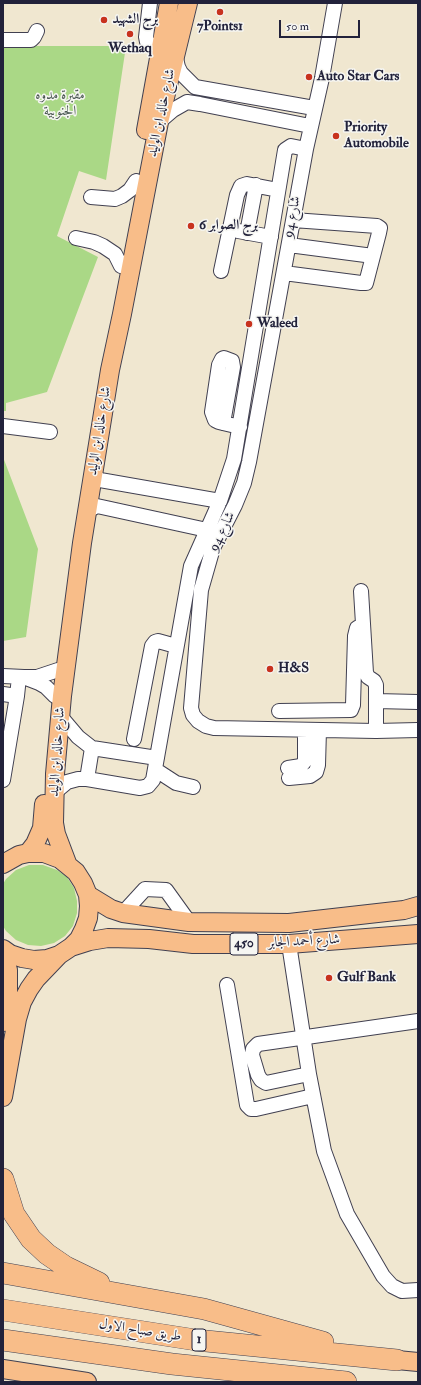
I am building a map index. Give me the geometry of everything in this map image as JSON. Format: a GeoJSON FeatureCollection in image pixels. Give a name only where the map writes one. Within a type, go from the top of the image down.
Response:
{"type":"FeatureCollection","features":[{"type":"Feature","properties":{"kind":"highway"},"geometry":{"type":"LineString","coordinates":[[3,1179],[14,1214],[30,1239],[47,1254],[66,1267],[125,1294]]}},
{"type":"Feature","properties":{"kind":"highway"},"geometry":{"type":"LineString","coordinates":[[3,1273],[204,1309],[376,1357]]}},
{"type":"Feature","properties":{"kind":"highway","name":"طريق صباح الاول"},"geometry":{"type":"LineString","coordinates":[[3,1310],[196,1340],[397,1360]]}},
{"type":"Feature","properties":{"kind":"highway","name":"طريق صباح الاول"},"geometry":{"type":"LineString","coordinates":[[3,1340],[172,1364],[346,1382]]}},
{"type":"Feature","properties":{"kind":"main road","name":"شارع خالد ابن الوليد"},"geometry":{"type":"LineString","coordinates":[[67,863],[56,834],[54,822],[60,717],[87,511],[110,370],[159,122],[168,50],[169,3]]}},
{"type":"Feature","properties":{"kind":"main road","name":"شارع خالد ابن الوليد"},"geometry":{"type":"LineString","coordinates":[[28,853],[35,844],[42,828],[55,696],[75,524],[136,181],[168,50],[188,3]]}},
{"type":"Feature","properties":{"kind":"main road"},"geometry":{"type":"LineString","coordinates":[[3,864],[10,859],[28,853],[44,853],[52,855],[67,863],[76,872],[88,895],[89,906],[88,918],[78,939],[36,979],[28,989],[22,1002],[17,1019],[3,1097]]}},
{"type":"Feature","properties":{"kind":"main road","name":"شارع أحمد الجابر"},"geometry":{"type":"LineString","coordinates":[[88,895],[111,909],[123,913],[189,922],[289,923],[404,910],[418,906]]}},
{"type":"Feature","properties":{"kind":"main road"},"geometry":{"type":"LineString","coordinates":[[148,917],[142,924],[141,928],[145,936],[149,939]]}},
{"type":"Feature","properties":{"kind":"main road","name":"شارع أحمد الجابر"},"geometry":{"type":"LineString","coordinates":[[65,951],[90,941],[108,938],[149,939],[192,944],[289,944],[418,934]]}},
{"type":"Feature","properties":{"kind":"main road","name":"450"},"geometry":{"type":"LineString","coordinates":[[3,949],[10,954],[34,960],[47,959],[65,951]]}},
{"type":"Feature","properties":{"kind":"main road"},"geometry":{"type":"LineString","coordinates":[[3,955],[8,970],[8,996],[3,1022]]}},
{"type":"Feature","properties":{"kind":"main road","name":"1"},"geometry":{"type":"LineString","coordinates":[[397,1360],[418,1362]]}},
{"type":"Feature","properties":{"kind":"main road"},"geometry":{"type":"LineString","coordinates":[[3,1369],[87,1382]]}},
{"type":"Feature","properties":{"kind":"main road"},"geometry":{"type":"LineString","coordinates":[[3,1376],[31,1374]]}},
{"type":"Feature","properties":{"kind":"street"},"geometry":{"type":"LineString","coordinates":[[150,3],[146,37],[147,42],[168,50],[181,73],[195,87],[314,108]]}},
{"type":"Feature","properties":{"kind":"street","name":"شارع 94"},"geometry":{"type":"LineString","coordinates":[[335,3],[322,78],[310,126],[249,462],[244,483],[236,505],[213,548],[201,590],[191,708],[193,715],[198,722],[214,728],[376,731],[418,730]]}},
{"type":"Feature","properties":{"kind":"street"},"geometry":{"type":"LineString","coordinates":[[3,40],[30,40],[34,38],[37,31]]}},
{"type":"Feature","properties":{"kind":"street"},"geometry":{"type":"LineString","coordinates":[[159,122],[173,110],[187,102],[310,126]]}},
{"type":"Feature","properties":{"kind":"street"},"geometry":{"type":"LineString","coordinates":[[55,792],[71,780],[87,779],[140,788],[148,786],[153,780],[191,566],[220,501],[234,459],[285,150],[291,146],[306,149]]}},
{"type":"Feature","properties":{"kind":"street"},"geometry":{"type":"LineString","coordinates":[[91,197],[115,199],[130,190],[136,181]]}},
{"type":"Feature","properties":{"kind":"street"},"geometry":{"type":"LineString","coordinates":[[221,271],[237,195],[241,186],[247,184],[278,190]]}},
{"type":"Feature","properties":{"kind":"street"},"geometry":{"type":"LineString","coordinates":[[247,233],[256,185]]}},
{"type":"Feature","properties":{"kind":"street"},"geometry":{"type":"LineString","coordinates":[[284,272],[366,283],[380,228],[377,226],[293,220]]}},
{"type":"Feature","properties":{"kind":"street"},"geometry":{"type":"LineString","coordinates":[[230,230],[271,237]]}},
{"type":"Feature","properties":{"kind":"street"},"geometry":{"type":"LineString","coordinates":[[76,238],[94,242],[103,246],[115,254],[121,266]]}},
{"type":"Feature","properties":{"kind":"street"},"geometry":{"type":"LineString","coordinates":[[289,245],[373,256]]}},
{"type":"Feature","properties":{"kind":"street"},"geometry":{"type":"LineString","coordinates":[[261,300],[278,303]]}},
{"type":"Feature","properties":{"kind":"street"},"geometry":{"type":"LineString","coordinates":[[223,423],[240,427]]}},
{"type":"Feature","properties":{"kind":"street"},"geometry":{"type":"LineString","coordinates":[[3,426],[50,432]]}},
{"type":"Feature","properties":{"kind":"street"},"geometry":{"type":"LineString","coordinates":[[93,474],[100,480],[220,501]]}},
{"type":"Feature","properties":{"kind":"street"},"geometry":{"type":"LineString","coordinates":[[87,511],[97,506],[207,530]]}},
{"type":"Feature","properties":{"kind":"street"},"geometry":{"type":"LineString","coordinates":[[361,591],[366,674],[376,683],[376,731]]}},
{"type":"Feature","properties":{"kind":"street"},"geometry":{"type":"LineString","coordinates":[[279,711],[351,710],[353,705],[354,636],[357,628],[363,625]]}},
{"type":"Feature","properties":{"kind":"street"},"geometry":{"type":"LineString","coordinates":[[134,739],[152,646],[158,641],[176,646]]}},
{"type":"Feature","properties":{"kind":"street"},"geometry":{"type":"LineString","coordinates":[[3,676],[37,676],[58,670]]}},
{"type":"Feature","properties":{"kind":"street"},"geometry":{"type":"LineString","coordinates":[[3,780],[21,677]]}},
{"type":"Feature","properties":{"kind":"street"},"geometry":{"type":"LineString","coordinates":[[21,677],[39,682],[55,696]]}},
{"type":"Feature","properties":{"kind":"street"},"geometry":{"type":"LineString","coordinates":[[3,694],[17,696]]}},
{"type":"Feature","properties":{"kind":"street"},"geometry":{"type":"LineString","coordinates":[[376,701],[418,702]]}},
{"type":"Feature","properties":{"kind":"street"},"geometry":{"type":"LineString","coordinates":[[60,717],[78,737],[92,748],[157,764],[176,783],[193,783]]}},
{"type":"Feature","properties":{"kind":"street"},"geometry":{"type":"LineString","coordinates":[[305,730],[305,761],[301,766],[288,773],[310,776],[316,772],[318,765],[320,730]]}},
{"type":"Feature","properties":{"kind":"street"},"geometry":{"type":"LineString","coordinates":[[87,779],[92,748]]}},
{"type":"Feature","properties":{"kind":"street"},"geometry":{"type":"LineString","coordinates":[[123,913],[145,889],[166,890],[189,922]]}},
{"type":"Feature","properties":{"kind":"street"},"geometry":{"type":"LineString","coordinates":[[289,944],[309,1074],[324,1152],[347,1214],[383,1276],[392,1286],[402,1291],[418,1290]]}},
{"type":"Feature","properties":{"kind":"street"},"geometry":{"type":"LineString","coordinates":[[227,986],[247,1105],[251,1109],[256,1109],[313,1096]]}},
{"type":"Feature","properties":{"kind":"street"},"geometry":{"type":"LineString","coordinates":[[309,1074],[266,1083],[258,1076],[252,1055],[253,1049],[258,1044],[418,1021]]}},
{"type":"Feature","properties":{"kind":"green space","name":"مقبرة مدوه الجنوبية"},"geometry":{"type":"Polygon","coordinates":[[[3,46],[126,46],[106,180],[79,171],[57,236],[98,257],[47,392],[6,403],[6,411],[3,411],[3,46]]]}},
{"type":"Feature","properties":{"kind":"green space"},"geometry":{"type":"Polygon","coordinates":[[[3,457],[38,549],[26,637],[3,641],[3,457]]]}},
{"type":"Feature","properties":{"kind":"green space"},"geometry":{"type":"Polygon","coordinates":[[[29,865],[43,865],[57,870],[67,877],[74,888],[77,901],[77,913],[73,926],[65,936],[54,943],[41,946],[28,945],[16,940],[6,931],[3,926],[3,884],[6,879],[16,870],[29,865]]]}},
{"type":"Feature","properties":{"kind":"place","name":"7Points1"},"geometry":{"type":"Point","coordinates":[220,12]}},
{"type":"Feature","properties":{"kind":"place","name":"برج الشهيد"},"geometry":{"type":"Point","coordinates":[104,20]}},
{"type":"Feature","properties":{"kind":"place","name":"Wethaq"},"geometry":{"type":"Point","coordinates":[130,34]}},
{"type":"Feature","properties":{"kind":"place","name":"Auto Star Cars"},"geometry":{"type":"Point","coordinates":[309,77]}},
{"type":"Feature","properties":{"kind":"place","name":"Priority Automobile"},"geometry":{"type":"Point","coordinates":[336,136]}},
{"type":"Feature","properties":{"kind":"place","name":"برج الصوابر 6"},"geometry":{"type":"Point","coordinates":[191,226]}},
{"type":"Feature","properties":{"kind":"place","name":"Waleed"},"geometry":{"type":"Point","coordinates":[249,324]}},
{"type":"Feature","properties":{"kind":"place","name":"H&S"},"geometry":{"type":"Point","coordinates":[270,669]}},
{"type":"Feature","properties":{"kind":"place","name":"Gulf Bank"},"geometry":{"type":"Point","coordinates":[329,978]}}]}
